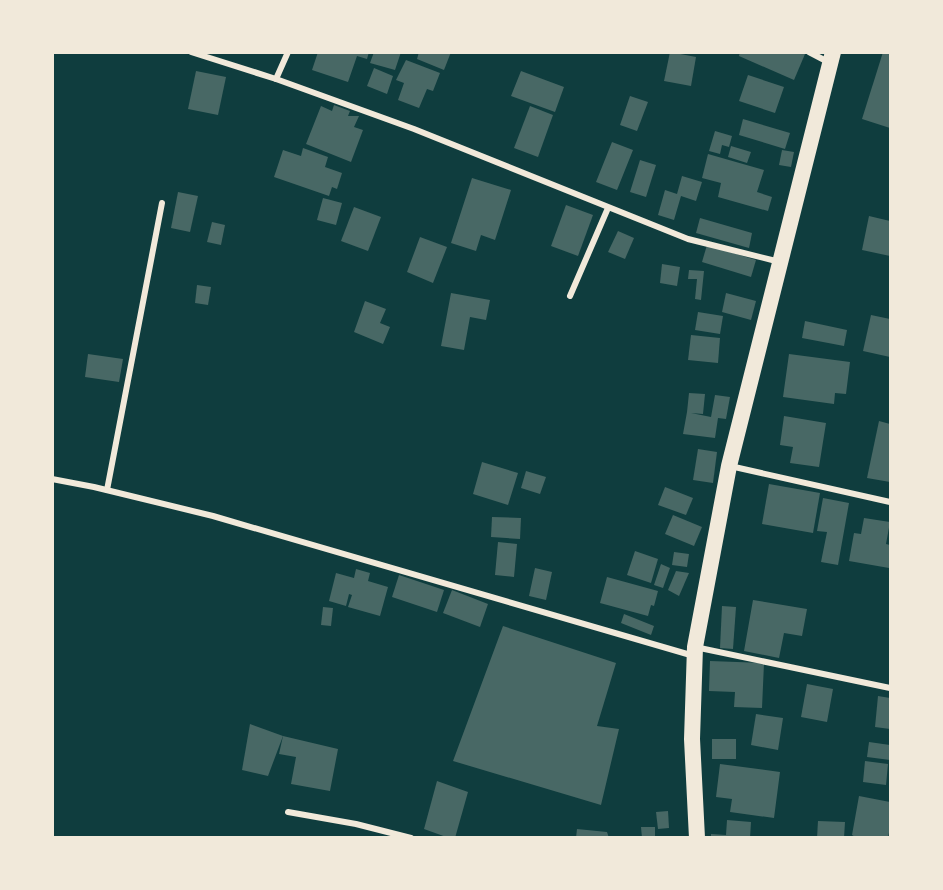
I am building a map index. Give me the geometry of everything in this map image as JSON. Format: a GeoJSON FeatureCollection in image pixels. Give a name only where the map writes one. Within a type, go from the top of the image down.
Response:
{"type":"FeatureCollection","features":[{"type":"Feature","properties":{"kind":"highway"},"geometry":{"type":"LineString","coordinates":[[697,837],[692,740],[695,652],[729,466],[832,58]]}},
{"type":"Feature","properties":{"kind":"street"},"geometry":{"type":"LineString","coordinates":[[191,52],[276,79],[414,129],[688,239],[780,262]]}},
{"type":"Feature","properties":{"kind":"street"},"geometry":{"type":"LineString","coordinates":[[276,79],[288,52]]}},
{"type":"Feature","properties":{"kind":"street"},"geometry":{"type":"LineString","coordinates":[[809,52],[832,58]]}},
{"type":"Feature","properties":{"kind":"street"},"geometry":{"type":"LineString","coordinates":[[107,490],[162,203]]}},
{"type":"Feature","properties":{"kind":"street"},"geometry":{"type":"LineString","coordinates":[[570,296],[608,208]]}},
{"type":"Feature","properties":{"kind":"street"},"geometry":{"type":"LineString","coordinates":[[729,466],[891,502]]}},
{"type":"Feature","properties":{"kind":"street"},"geometry":{"type":"LineString","coordinates":[[52,479],[213,516],[695,652],[891,688]]}},
{"type":"Feature","properties":{"kind":"street"},"geometry":{"type":"LineString","coordinates":[[288,812],[411,837]]}},
{"type":"Feature","properties":{"kind":"building"},"geometry":{"type":"Polygon","coordinates":[[[318,52],[369,52],[367,59],[357,56],[348,82],[312,70],[318,52]]]}},
{"type":"Feature","properties":{"kind":"building"},"geometry":{"type":"Polygon","coordinates":[[[374,52],[401,52],[395,70],[370,63],[374,52]]]}},
{"type":"Feature","properties":{"kind":"building"},"geometry":{"type":"Polygon","coordinates":[[[419,52],[451,52],[444,70],[417,59],[419,52]]]}},
{"type":"Feature","properties":{"kind":"building"},"geometry":{"type":"Polygon","coordinates":[[[670,52],[696,57],[691,86],[664,81],[670,52]]]}},
{"type":"Feature","properties":{"kind":"building"},"geometry":{"type":"Polygon","coordinates":[[[740,52],[803,52],[805,54],[794,80],[739,56],[740,52]]]}},
{"type":"Feature","properties":{"kind":"building"},"geometry":{"type":"Polygon","coordinates":[[[883,52],[890,52],[890,128],[862,119],[883,52]]]}},
{"type":"Feature","properties":{"kind":"building"},"geometry":{"type":"Polygon","coordinates":[[[406,60],[440,73],[433,91],[427,89],[419,108],[398,100],[404,83],[396,80],[406,60]]]}},
{"type":"Feature","properties":{"kind":"building"},"geometry":{"type":"Polygon","coordinates":[[[374,68],[393,76],[387,94],[367,86],[374,68]]]}},
{"type":"Feature","properties":{"kind":"building"},"geometry":{"type":"Polygon","coordinates":[[[196,71],[226,77],[218,115],[188,109],[196,71]]]}},
{"type":"Feature","properties":{"kind":"building"},"geometry":{"type":"Polygon","coordinates":[[[521,71],[564,87],[555,112],[511,96],[521,71]]]}},
{"type":"Feature","properties":{"kind":"building"},"geometry":{"type":"Polygon","coordinates":[[[748,75],[784,87],[775,113],[739,101],[748,75]]]}},
{"type":"Feature","properties":{"kind":"building"},"geometry":{"type":"Polygon","coordinates":[[[630,96],[648,102],[637,131],[620,125],[630,96]]]}},
{"type":"Feature","properties":{"kind":"building"},"geometry":{"type":"Polygon","coordinates":[[[334,105],[350,111],[348,116],[359,116],[354,127],[363,130],[351,162],[306,144],[321,106],[332,111],[334,105]]]}},
{"type":"Feature","properties":{"kind":"building"},"geometry":{"type":"Polygon","coordinates":[[[530,106],[553,115],[538,157],[514,148],[530,106]]]}},
{"type":"Feature","properties":{"kind":"building"},"geometry":{"type":"Polygon","coordinates":[[[743,119],[790,133],[785,149],[739,135],[743,119]]]}},
{"type":"Feature","properties":{"kind":"building"},"geometry":{"type":"Polygon","coordinates":[[[715,131],[732,136],[729,147],[722,145],[720,154],[709,151],[715,131]]]}},
{"type":"Feature","properties":{"kind":"building"},"geometry":{"type":"Polygon","coordinates":[[[612,142],[633,150],[617,190],[596,182],[612,142]]]}},
{"type":"Feature","properties":{"kind":"building"},"geometry":{"type":"Polygon","coordinates":[[[731,146],[751,152],[747,163],[728,157],[731,146]]]}},
{"type":"Feature","properties":{"kind":"building"},"geometry":{"type":"Polygon","coordinates":[[[303,148],[328,157],[325,167],[342,173],[337,189],[332,187],[329,196],[274,177],[283,150],[301,156],[303,148]]]}},
{"type":"Feature","properties":{"kind":"building"},"geometry":{"type":"Polygon","coordinates":[[[782,150],[794,152],[791,167],[779,165],[782,150]]]}},
{"type":"Feature","properties":{"kind":"building"},"geometry":{"type":"Polygon","coordinates":[[[708,154],[764,170],[757,192],[772,197],[768,211],[718,197],[721,183],[702,178],[708,154]]]}},
{"type":"Feature","properties":{"kind":"building"},"geometry":{"type":"Polygon","coordinates":[[[640,160],[656,165],[646,197],[630,192],[640,160]]]}},
{"type":"Feature","properties":{"kind":"building"},"geometry":{"type":"Polygon","coordinates":[[[682,176],[702,182],[696,201],[681,196],[674,220],[658,215],[665,190],[677,194],[682,176]]]}},
{"type":"Feature","properties":{"kind":"building"},"geometry":{"type":"Polygon","coordinates":[[[472,178],[511,190],[495,240],[481,235],[476,251],[451,243],[472,178]]]}},
{"type":"Feature","properties":{"kind":"building"},"geometry":{"type":"Polygon","coordinates":[[[178,192],[198,196],[190,232],[171,228],[178,192]]]}},
{"type":"Feature","properties":{"kind":"building"},"geometry":{"type":"Polygon","coordinates":[[[323,198],[342,203],[336,225],[317,220],[323,198]]]}},
{"type":"Feature","properties":{"kind":"building"},"geometry":{"type":"Polygon","coordinates":[[[566,205],[593,215],[578,256],[551,246],[566,205]]]}},
{"type":"Feature","properties":{"kind":"building"},"geometry":{"type":"Polygon","coordinates":[[[354,207],[381,217],[368,251],[341,241],[354,207]]]}},
{"type":"Feature","properties":{"kind":"building"},"geometry":{"type":"Polygon","coordinates":[[[869,216],[890,221],[890,256],[862,250],[869,216]]]}},
{"type":"Feature","properties":{"kind":"building"},"geometry":{"type":"Polygon","coordinates":[[[700,218],[752,233],[749,248],[696,233],[700,218]]]}},
{"type":"Feature","properties":{"kind":"building"},"geometry":{"type":"Polygon","coordinates":[[[212,222],[225,225],[221,245],[207,242],[212,222]]]}},
{"type":"Feature","properties":{"kind":"building"},"geometry":{"type":"Polygon","coordinates":[[[618,231],[634,238],[625,259],[608,252],[618,231]]]}},
{"type":"Feature","properties":{"kind":"building"},"geometry":{"type":"Polygon","coordinates":[[[420,237],[447,247],[433,283],[407,272],[420,237]]]}},
{"type":"Feature","properties":{"kind":"building"},"geometry":{"type":"Polygon","coordinates":[[[707,245],[756,260],[751,277],[702,262],[707,245]]]}},
{"type":"Feature","properties":{"kind":"building"},"geometry":{"type":"Polygon","coordinates":[[[662,264],[680,267],[677,286],[660,283],[662,264]]]}},
{"type":"Feature","properties":{"kind":"building"},"geometry":{"type":"Polygon","coordinates":[[[689,270],[704,271],[701,300],[695,299],[697,279],[688,279],[689,270]]]}},
{"type":"Feature","properties":{"kind":"building"},"geometry":{"type":"Polygon","coordinates":[[[197,285],[211,287],[208,305],[195,303],[197,285]]]}},
{"type":"Feature","properties":{"kind":"building"},"geometry":{"type":"Polygon","coordinates":[[[451,293],[490,300],[486,320],[470,317],[464,350],[441,346],[451,293]]]}},
{"type":"Feature","properties":{"kind":"building"},"geometry":{"type":"Polygon","coordinates":[[[726,293],[756,301],[751,320],[722,312],[726,293]]]}},
{"type":"Feature","properties":{"kind":"building"},"geometry":{"type":"Polygon","coordinates":[[[365,301],[386,309],[380,323],[390,327],[383,344],[354,332],[365,301]]]}},
{"type":"Feature","properties":{"kind":"building"},"geometry":{"type":"Polygon","coordinates":[[[698,312],[723,316],[720,334],[695,330],[698,312]]]}},
{"type":"Feature","properties":{"kind":"building"},"geometry":{"type":"Polygon","coordinates":[[[871,315],[890,319],[890,357],[863,351],[871,315]]]}},
{"type":"Feature","properties":{"kind":"building"},"geometry":{"type":"Polygon","coordinates":[[[805,321],[847,330],[844,346],[802,338],[805,321]]]}},
{"type":"Feature","properties":{"kind":"building"},"geometry":{"type":"Polygon","coordinates":[[[691,335],[720,338],[718,363],[688,360],[691,335]]]}},
{"type":"Feature","properties":{"kind":"building"},"geometry":{"type":"Polygon","coordinates":[[[88,354],[123,359],[119,382],[85,377],[88,354]]]}},
{"type":"Feature","properties":{"kind":"building"},"geometry":{"type":"Polygon","coordinates":[[[789,354],[850,362],[846,394],[835,393],[834,404],[783,397],[789,354]]]}},
{"type":"Feature","properties":{"kind":"building"},"geometry":{"type":"Polygon","coordinates":[[[689,393],[705,394],[703,414],[691,413],[711,417],[715,395],[730,397],[726,419],[718,418],[715,438],[683,434],[689,393]]]}},
{"type":"Feature","properties":{"kind":"building"},"geometry":{"type":"Polygon","coordinates":[[[784,416],[826,423],[819,467],[790,463],[793,447],[780,445],[784,416]]]}},
{"type":"Feature","properties":{"kind":"building"},"geometry":{"type":"Polygon","coordinates":[[[879,421],[890,424],[890,482],[867,478],[879,421]]]}},
{"type":"Feature","properties":{"kind":"building"},"geometry":{"type":"Polygon","coordinates":[[[698,449],[717,452],[713,483],[693,480],[698,449]]]}},
{"type":"Feature","properties":{"kind":"building"},"geometry":{"type":"Polygon","coordinates":[[[482,462],[518,473],[508,505],[473,494],[482,462]]]}},
{"type":"Feature","properties":{"kind":"building"},"geometry":{"type":"Polygon","coordinates":[[[526,471],[546,477],[540,494],[521,488],[526,471]]]}},
{"type":"Feature","properties":{"kind":"building"},"geometry":{"type":"Polygon","coordinates":[[[769,484],[820,493],[813,533],[762,524],[769,484]]]}},
{"type":"Feature","properties":{"kind":"building"},"geometry":{"type":"Polygon","coordinates":[[[665,487],[693,498],[686,515],[658,505],[665,487]]]}},
{"type":"Feature","properties":{"kind":"building"},"geometry":{"type":"Polygon","coordinates":[[[823,498],[849,503],[838,565],[821,562],[827,532],[817,531],[823,498]]]}},
{"type":"Feature","properties":{"kind":"building"},"geometry":{"type":"Polygon","coordinates":[[[673,515],[702,527],[694,546],[665,534],[673,515]]]}},
{"type":"Feature","properties":{"kind":"building"},"geometry":{"type":"Polygon","coordinates":[[[492,517],[521,518],[520,539],[491,537],[492,517]]]}},
{"type":"Feature","properties":{"kind":"building"},"geometry":{"type":"Polygon","coordinates":[[[864,518],[890,522],[886,544],[890,545],[889,568],[849,561],[854,533],[861,534],[864,518]]]}},
{"type":"Feature","properties":{"kind":"building"},"geometry":{"type":"Polygon","coordinates":[[[498,542],[517,544],[514,577],[495,575],[498,542]]]}},
{"type":"Feature","properties":{"kind":"building"},"geometry":{"type":"Polygon","coordinates":[[[635,551],[658,559],[651,583],[627,575],[635,551]]]}},
{"type":"Feature","properties":{"kind":"building"},"geometry":{"type":"Polygon","coordinates":[[[674,552],[689,554],[687,567],[672,565],[674,552]]]}},
{"type":"Feature","properties":{"kind":"building"},"geometry":{"type":"Polygon","coordinates":[[[661,564],[670,568],[663,588],[654,585],[661,564]]]}},
{"type":"Feature","properties":{"kind":"building"},"geometry":{"type":"Polygon","coordinates":[[[535,568],[552,572],[546,600],[529,596],[535,568]]]}},
{"type":"Feature","properties":{"kind":"building"},"geometry":{"type":"Polygon","coordinates":[[[356,569],[370,573],[368,581],[388,587],[380,616],[348,607],[352,595],[349,594],[346,606],[329,601],[336,573],[354,578],[356,569]]]}},
{"type":"Feature","properties":{"kind":"building"},"geometry":{"type":"Polygon","coordinates":[[[676,571],[689,573],[679,596],[668,590],[676,571]]]}},
{"type":"Feature","properties":{"kind":"building"},"geometry":{"type":"Polygon","coordinates":[[[399,575],[444,590],[437,612],[392,597],[399,575]]]}},
{"type":"Feature","properties":{"kind":"building"},"geometry":{"type":"Polygon","coordinates":[[[607,577],[658,591],[654,606],[651,605],[648,616],[600,603],[607,577]]]}},
{"type":"Feature","properties":{"kind":"building"},"geometry":{"type":"Polygon","coordinates":[[[452,590],[488,604],[480,627],[443,613],[452,590]]]}},
{"type":"Feature","properties":{"kind":"building"},"geometry":{"type":"Polygon","coordinates":[[[753,600],[807,609],[802,636],[784,633],[779,658],[744,651],[753,600]]]}},
{"type":"Feature","properties":{"kind":"building"},"geometry":{"type":"Polygon","coordinates":[[[722,606],[736,607],[733,649],[720,648],[722,606]]]}},
{"type":"Feature","properties":{"kind":"building"},"geometry":{"type":"Polygon","coordinates":[[[323,607],[333,608],[331,626],[321,625],[323,607]]]}},
{"type":"Feature","properties":{"kind":"building"},"geometry":{"type":"Polygon","coordinates":[[[624,614],[654,626],[651,635],[621,623],[624,614]]]}},
{"type":"Feature","properties":{"kind":"building"},"geometry":{"type":"Polygon","coordinates":[[[503,626],[616,663],[597,726],[619,729],[601,805],[453,761],[503,626]]]}},
{"type":"Feature","properties":{"kind":"building"},"geometry":{"type":"Polygon","coordinates":[[[710,661],[764,663],[762,708],[734,707],[735,692],[709,691],[710,661]]]}},
{"type":"Feature","properties":{"kind":"building"},"geometry":{"type":"Polygon","coordinates":[[[807,684],[833,689],[827,722],[801,717],[807,684]]]}},
{"type":"Feature","properties":{"kind":"building"},"geometry":{"type":"Polygon","coordinates":[[[878,696],[890,698],[890,729],[875,727],[878,696]]]}},
{"type":"Feature","properties":{"kind":"building"},"geometry":{"type":"Polygon","coordinates":[[[756,714],[783,718],[778,750],[751,745],[756,714]]]}},
{"type":"Feature","properties":{"kind":"building"},"geometry":{"type":"Polygon","coordinates":[[[250,724],[283,736],[268,776],[242,770],[250,724]]]}},
{"type":"Feature","properties":{"kind":"building"},"geometry":{"type":"Polygon","coordinates":[[[283,736],[338,749],[330,791],[291,784],[296,757],[279,754],[283,736]]]}},
{"type":"Feature","properties":{"kind":"building"},"geometry":{"type":"Polygon","coordinates":[[[712,739],[736,739],[736,759],[712,759],[712,739]]]}},
{"type":"Feature","properties":{"kind":"building"},"geometry":{"type":"Polygon","coordinates":[[[869,742],[890,745],[890,760],[867,757],[869,742]]]}},
{"type":"Feature","properties":{"kind":"building"},"geometry":{"type":"Polygon","coordinates":[[[865,761],[888,764],[886,785],[863,782],[865,761]]]}},
{"type":"Feature","properties":{"kind":"building"},"geometry":{"type":"Polygon","coordinates":[[[720,764],[780,772],[774,818],[730,812],[732,799],[716,797],[720,764]]]}},
{"type":"Feature","properties":{"kind":"building"},"geometry":{"type":"Polygon","coordinates":[[[437,781],[468,792],[455,838],[424,829],[437,781]]]}},
{"type":"Feature","properties":{"kind":"building"},"geometry":{"type":"Polygon","coordinates":[[[859,796],[890,802],[888,838],[857,838],[852,835],[859,796]]]}},
{"type":"Feature","properties":{"kind":"building"},"geometry":{"type":"Polygon","coordinates":[[[668,811],[669,828],[658,829],[656,812],[668,811]]]}},
{"type":"Feature","properties":{"kind":"building"},"geometry":{"type":"Polygon","coordinates":[[[727,820],[751,822],[750,838],[711,838],[711,834],[726,835],[727,820]]]}},
{"type":"Feature","properties":{"kind":"building"},"geometry":{"type":"Polygon","coordinates":[[[818,821],[845,822],[844,838],[817,838],[818,821]]]}},
{"type":"Feature","properties":{"kind":"building"},"geometry":{"type":"Polygon","coordinates":[[[641,827],[655,827],[655,838],[642,838],[641,827]]]}},
{"type":"Feature","properties":{"kind":"building"},"geometry":{"type":"Polygon","coordinates":[[[577,829],[607,832],[609,838],[576,838],[577,829]]]}}]}
